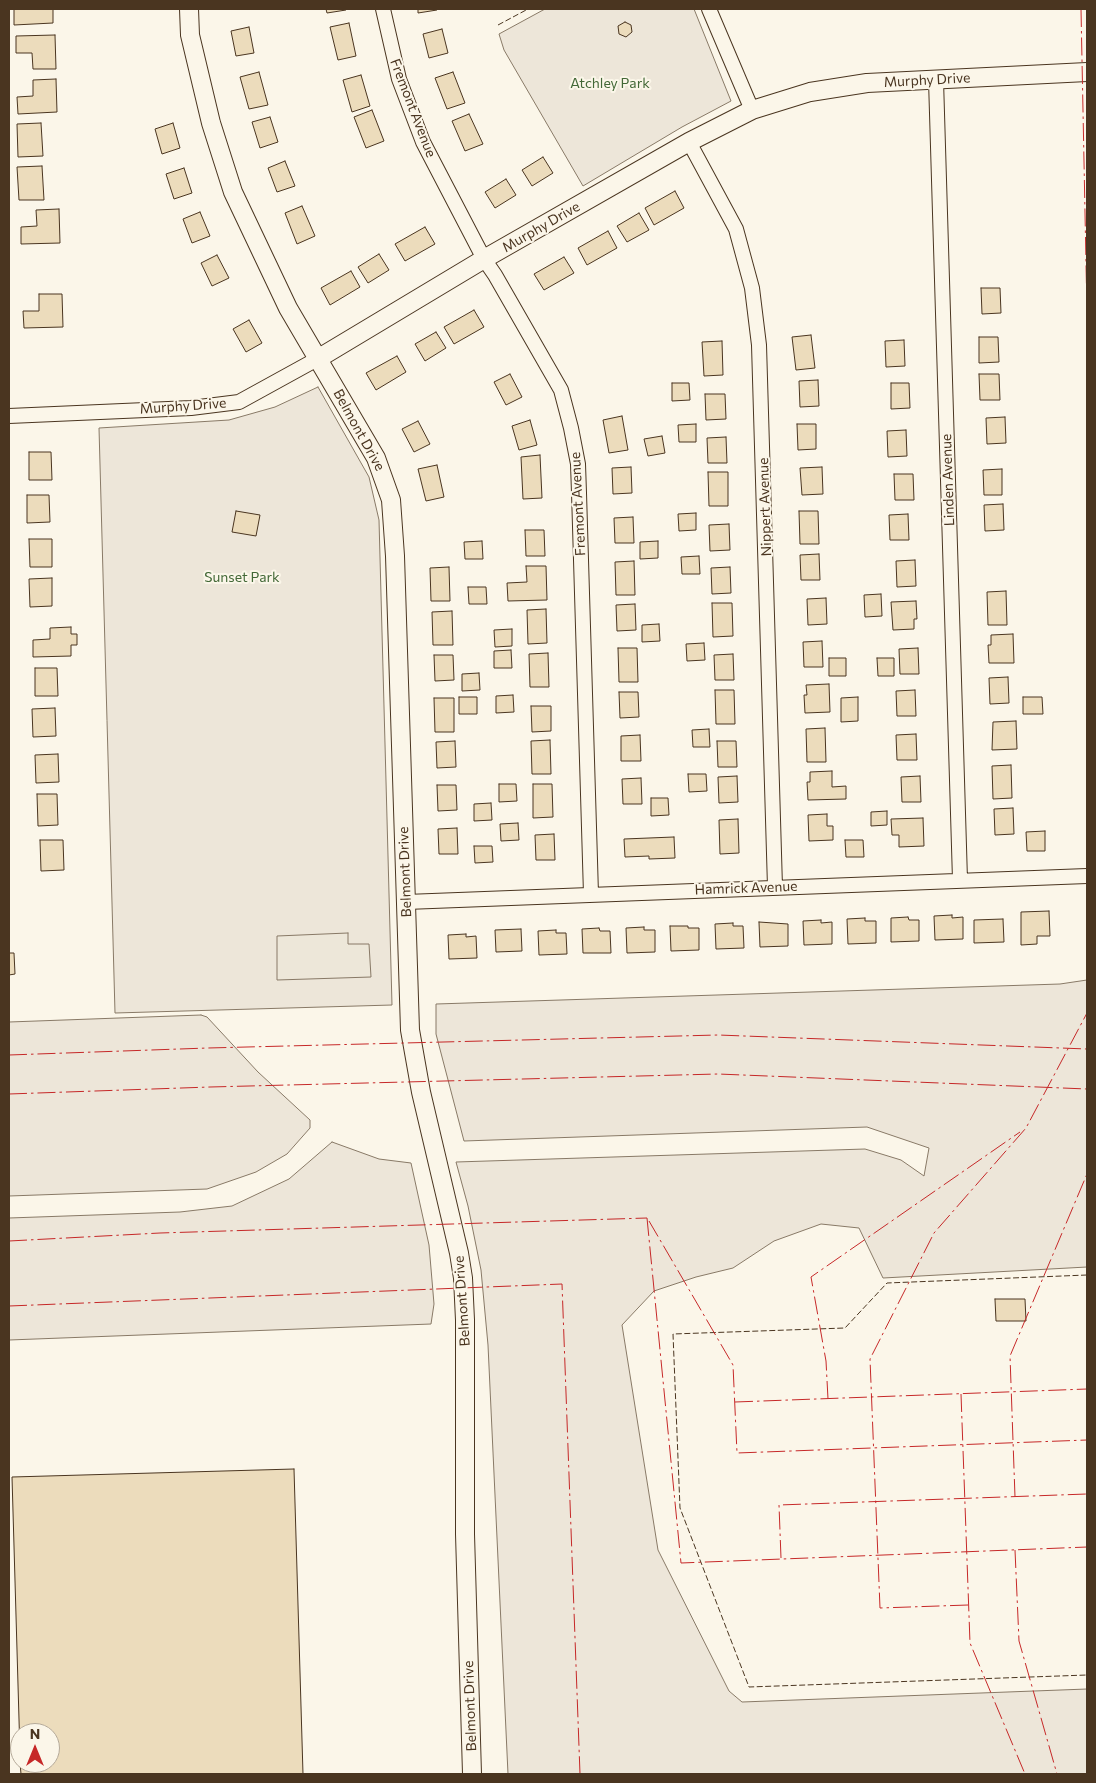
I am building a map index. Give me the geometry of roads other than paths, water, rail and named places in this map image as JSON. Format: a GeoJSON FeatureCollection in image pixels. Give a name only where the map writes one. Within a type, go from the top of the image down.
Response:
{"type":"FeatureCollection","features":[{"type":"Feature","properties":{"kind":"street","name":"Belmont Drive"},"geometry":{"type":"LineString","coordinates":[[189,9],[190,35],[211,123],[233,192],[288,308],[319,358],[382,469],[391,500],[395,556],[410,1030],[414,1062],[459,1253],[463,1278],[465,1320],[465,1534],[472,1774]]}},
{"type":"Feature","properties":{"kind":"street","name":"Fremont Avenue"},"geometry":{"type":"LineString","coordinates":[[383,9],[399,79],[423,142],[484,260],[495,275],[561,390],[578,464],[591,894]]}},
{"type":"Feature","properties":{"kind":"street"},"geometry":{"type":"LineString","coordinates":[[709,9],[752,110]]}},
{"type":"Feature","properties":{"kind":"street","name":"Murphy Drive"},"geometry":{"type":"LineString","coordinates":[[9,416],[191,408],[239,402],[319,358],[689,142],[752,110],[810,92],[868,83],[1087,72]]}},
{"type":"Feature","properties":{"kind":"street","name":"Linden Avenue"},"geometry":{"type":"LineString","coordinates":[[936,80],[960,880]]}},
{"type":"Feature","properties":{"kind":"street","name":"Nippert Avenue"},"geometry":{"type":"LineString","coordinates":[[689,142],[736,229],[752,288],[759,345],[775,887]]}},
{"type":"Feature","properties":{"kind":"street","name":"Hamrick Avenue"},"geometry":{"type":"LineString","coordinates":[[406,902],[1087,876]]}},
{"type":"Feature","properties":{"kind":"park label","name":"Atchley Park"},"geometry":{"type":"Point","coordinates":[610,83]}},
{"type":"Feature","properties":{"kind":"park label","name":"Sunset Park"},"geometry":{"type":"Point","coordinates":[242,577]}}]}
